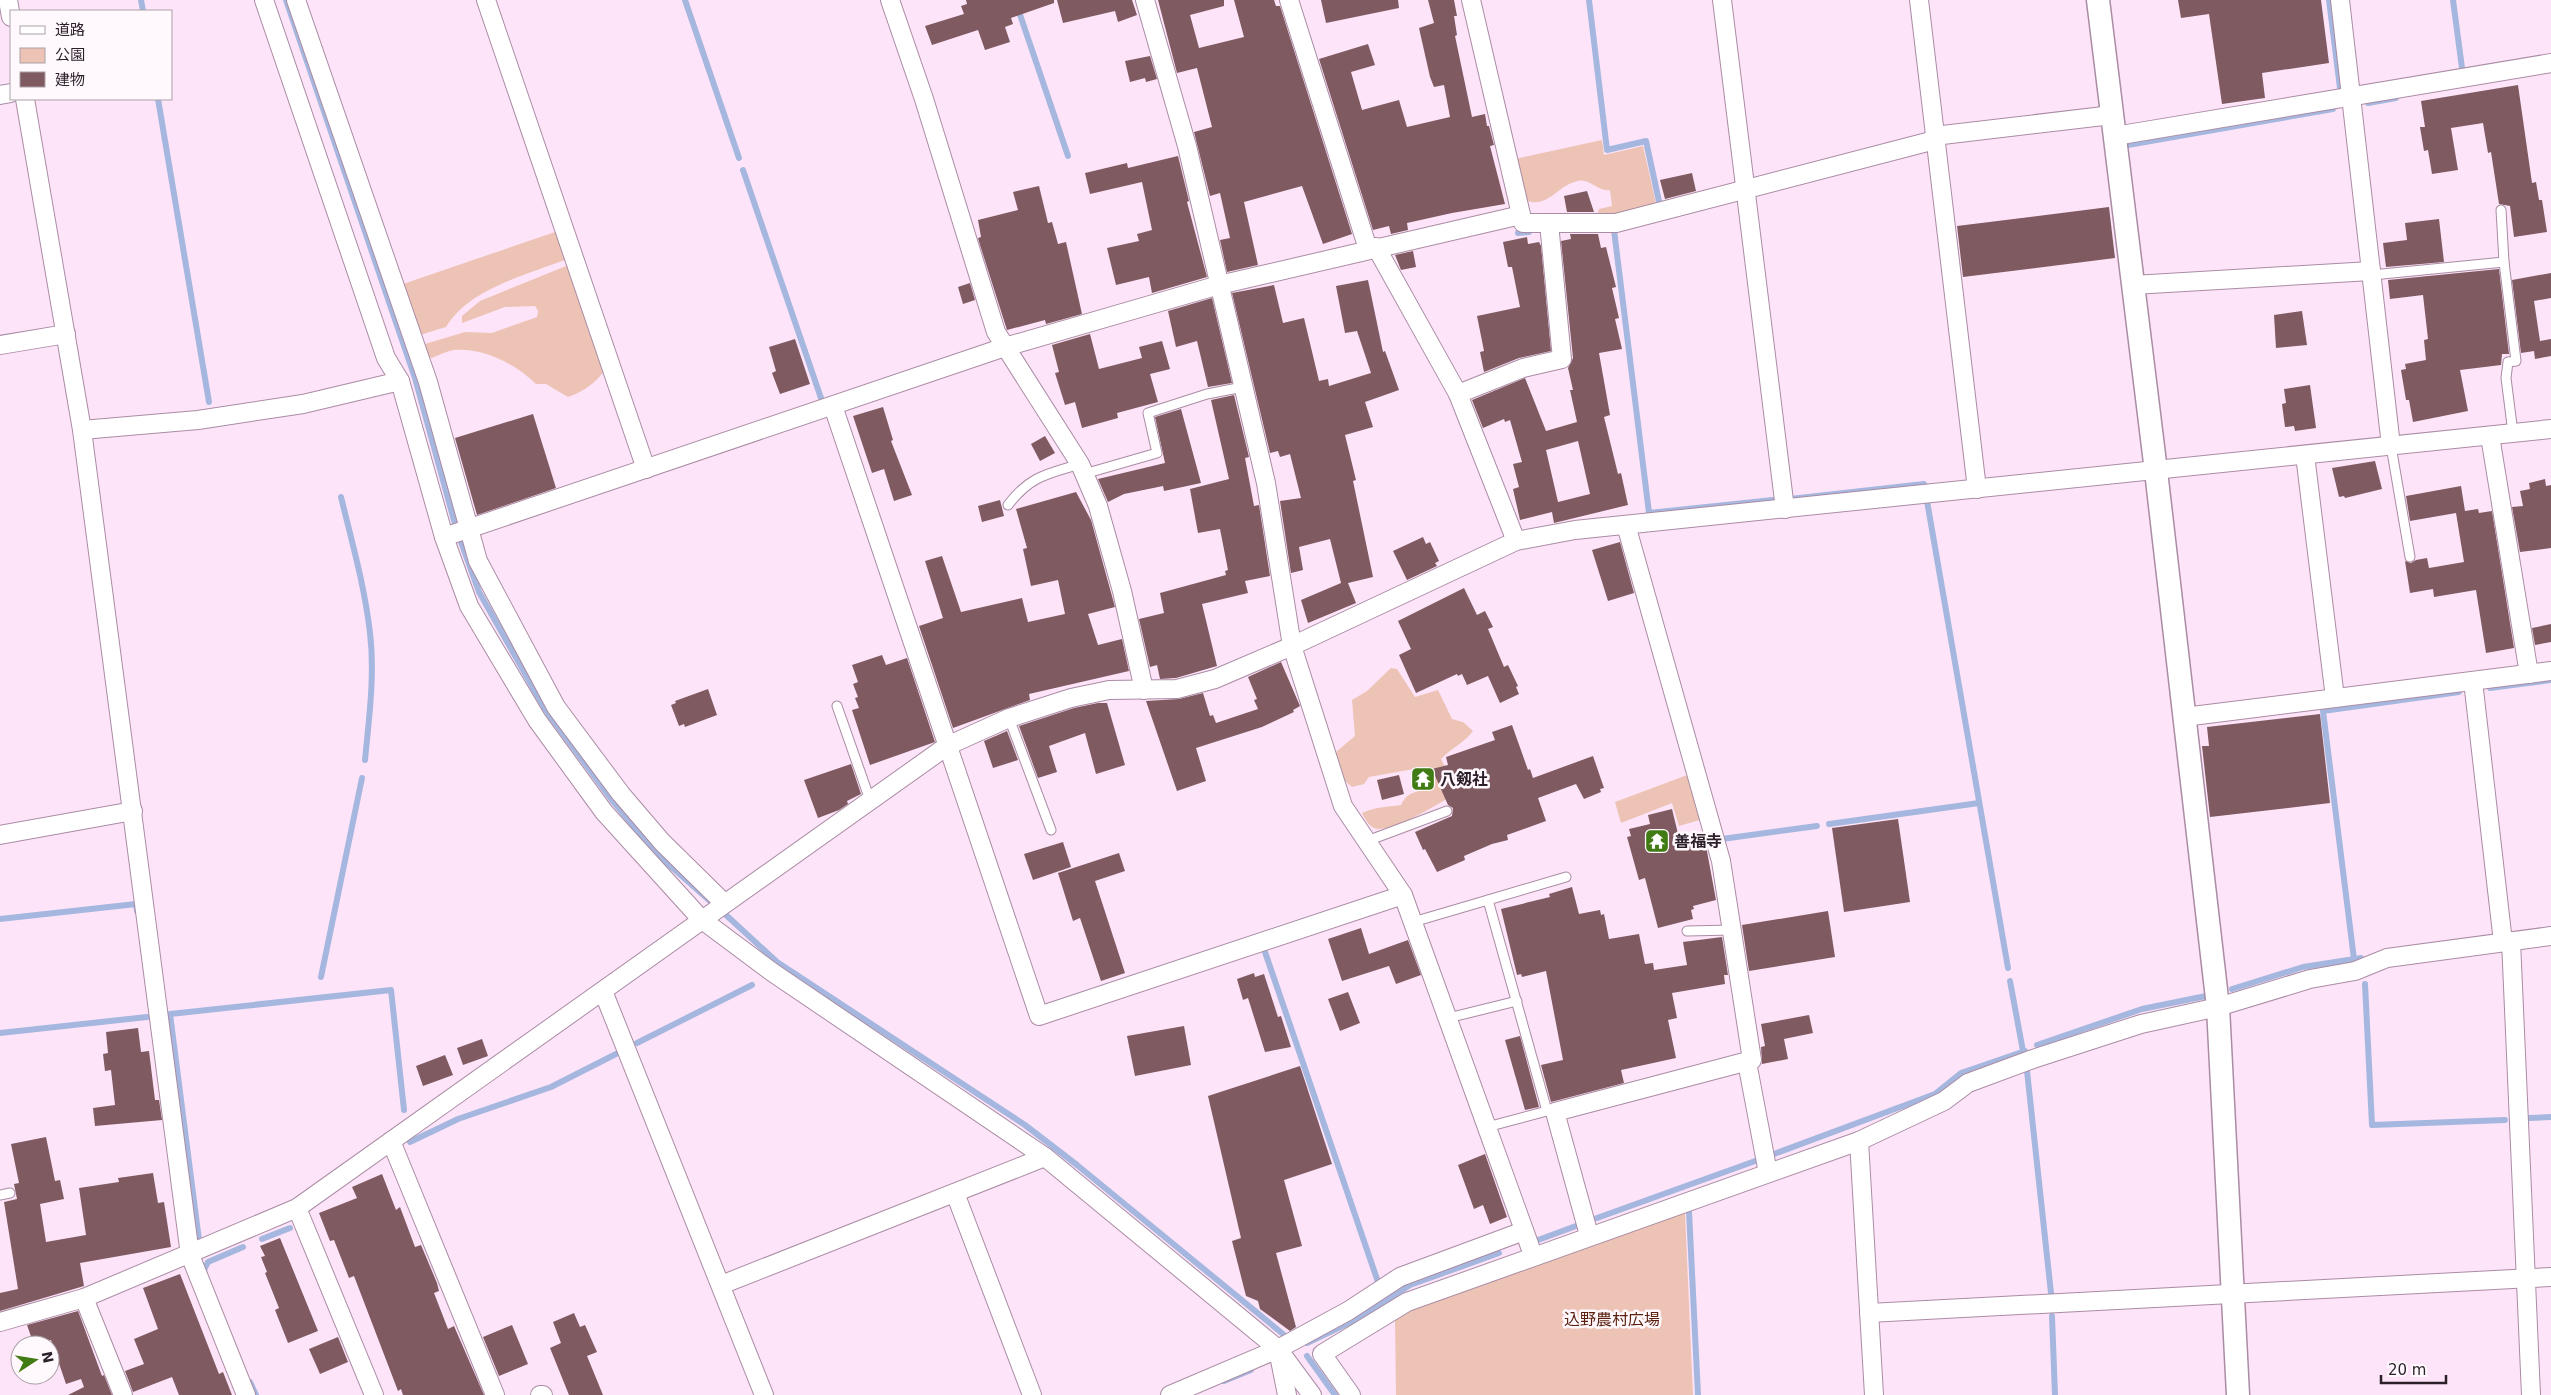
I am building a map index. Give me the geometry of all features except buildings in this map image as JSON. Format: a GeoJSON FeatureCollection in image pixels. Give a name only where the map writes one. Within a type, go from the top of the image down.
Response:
{"type":"FeatureCollection","features":[{"type":"Feature","properties":{"kind":"street"},"geometry":{"type":"LineString","coordinates":[[264,0],[386,358],[400,381],[444,537],[469,606],[537,720],[604,812],[701,919],[772,972],[1045,1157],[1278,1349],[1312,1395]]}},
{"type":"Feature","properties":{"kind":"street"},"geometry":{"type":"LineString","coordinates":[[296,0],[428,382],[482,570],[556,707],[644,821],[724,903]]}},
{"type":"Feature","properties":{"kind":"street"},"geometry":{"type":"LineString","coordinates":[[486,0],[646,469]]}},
{"type":"Feature","properties":{"kind":"street"},"geometry":{"type":"LineString","coordinates":[[890,0],[924,99],[996,332],[1082,469],[1098,506],[1119,582],[1144,690]]}},
{"type":"Feature","properties":{"kind":"street"},"geometry":{"type":"LineString","coordinates":[[1144,0],[1187,146],[1266,483],[1292,646],[1343,806],[1403,895],[1533,1255]]}},
{"type":"Feature","properties":{"kind":"street"},"geometry":{"type":"LineString","coordinates":[[1289,0],[1372,248],[1458,394],[1516,541]]}},
{"type":"Feature","properties":{"kind":"street"},"geometry":{"type":"LineString","coordinates":[[1471,0],[1523,223],[1616,223],[1935,138],[2114,126],[2352,96],[2551,63]]}},
{"type":"Feature","properties":{"kind":"street"},"geometry":{"type":"LineString","coordinates":[[1722,0],[1785,509]]}},
{"type":"Feature","properties":{"kind":"street"},"geometry":{"type":"LineString","coordinates":[[1919,0],[1977,489]]}},
{"type":"Feature","properties":{"kind":"street"},"geometry":{"type":"LineString","coordinates":[[2098,0],[2156,471],[2218,1007],[2238,1395]]}},
{"type":"Feature","properties":{"kind":"street"},"geometry":{"type":"LineString","coordinates":[[2340,0],[2391,446]]}},
{"type":"Feature","properties":{"kind":"street"},"geometry":{"type":"LineString","coordinates":[[26,100],[82,430],[190,1255],[246,1395]]}},
{"type":"Feature","properties":{"kind":"street"},"geometry":{"type":"LineString","coordinates":[[444,537],[1005,347],[1219,285],[1521,215]]}},
{"type":"Feature","properties":{"kind":"street"},"geometry":{"type":"LineString","coordinates":[[1458,394],[1524,368],[1562,360],[1549,223]]}},
{"type":"Feature","properties":{"kind":"street"},"geometry":{"type":"LineString","coordinates":[[2133,285],[2372,273]]}},
{"type":"Feature","properties":{"kind":"street"},"geometry":{"type":"LineString","coordinates":[[0,345],[66,334]]}},
{"type":"Feature","properties":{"kind":"street"},"geometry":{"type":"LineString","coordinates":[[82,430],[198,420],[293,406],[400,381]]}},
{"type":"Feature","properties":{"kind":"street"},"geometry":{"type":"LineString","coordinates":[[833,406],[1039,1016],[1403,895]]}},
{"type":"Feature","properties":{"kind":"street"},"geometry":{"type":"LineString","coordinates":[[0,1322],[84,1298],[190,1255],[297,1208],[412,1124],[603,991],[701,919],[947,746],[1010,718],[1071,698],[1099,692],[1177,689],[1215,679],[1292,646],[1516,541],[1575,530],[2551,429]]}},
{"type":"Feature","properties":{"kind":"street"},"geometry":{"type":"LineString","coordinates":[[2490,436],[2529,674]]}},
{"type":"Feature","properties":{"kind":"street"},"geometry":{"type":"LineString","coordinates":[[2305,455],[2335,698]]}},
{"type":"Feature","properties":{"kind":"street"},"geometry":{"type":"LineString","coordinates":[[1590,1235],[1551,1111],[1752,1060],[1721,861],[1626,525]]}},
{"type":"Feature","properties":{"kind":"street"},"geometry":{"type":"LineString","coordinates":[[2184,716],[2551,672]]}},
{"type":"Feature","properties":{"kind":"street"},"geometry":{"type":"LineString","coordinates":[[2473,680],[2507,942],[2531,1395]]}},
{"type":"Feature","properties":{"kind":"street"},"geometry":{"type":"LineString","coordinates":[[0,835],[133,811]]}},
{"type":"Feature","properties":{"kind":"street"},"geometry":{"type":"LineString","coordinates":[[1351,1395],[1322,1354],[1407,1302],[1533,1255],[1859,1141],[1944,1101],[1968,1083],[2033,1059],[2141,1024],[2218,1007],[2310,979],[2355,971],[2387,958],[2551,936]]}},
{"type":"Feature","properties":{"kind":"street"},"geometry":{"type":"LineString","coordinates":[[603,991],[764,1395]]}},
{"type":"Feature","properties":{"kind":"street"},"geometry":{"type":"LineString","coordinates":[[1747,1062],[1768,1172]]}},
{"type":"Feature","properties":{"kind":"street"},"geometry":{"type":"LineString","coordinates":[[391,1141],[495,1395]]}},
{"type":"Feature","properties":{"kind":"street"},"geometry":{"type":"LineString","coordinates":[[1859,1141],[1874,1395]]}},
{"type":"Feature","properties":{"kind":"street"},"geometry":{"type":"LineString","coordinates":[[721,1285],[1045,1157]]}},
{"type":"Feature","properties":{"kind":"street"},"geometry":{"type":"LineString","coordinates":[[954,1193],[1032,1395]]}},
{"type":"Feature","properties":{"kind":"street"},"geometry":{"type":"LineString","coordinates":[[297,1208],[374,1395]]}},
{"type":"Feature","properties":{"kind":"street"},"geometry":{"type":"LineString","coordinates":[[1170,1395],[1278,1349],[1348,1311],[1400,1277],[1524,1231]]}},
{"type":"Feature","properties":{"kind":"street"},"geometry":{"type":"LineString","coordinates":[[1869,1313],[2551,1277]]}},
{"type":"Feature","properties":{"kind":"street"},"geometry":{"type":"LineString","coordinates":[[84,1298],[123,1395]]}},
{"type":"Feature","properties":{"kind":"street"},"geometry":{"type":"LineString","coordinates":[[1278,1349],[1287,1395]]}},
{"type":"Feature","properties":{"kind":"lane"},"geometry":{"type":"LineString","coordinates":[[2502,210],[2504,262],[2516,360],[2508,362],[2506,378],[2513,433]]}},
{"type":"Feature","properties":{"kind":"lane"},"geometry":{"type":"LineString","coordinates":[[2372,273],[2504,262]]}},
{"type":"Feature","properties":{"kind":"lane"},"geometry":{"type":"LineString","coordinates":[[1008,505],[1022,487],[1046,474],[1082,469],[1156,453],[1148,413],[1207,394],[1243,387]]}},
{"type":"Feature","properties":{"kind":"lane"},"geometry":{"type":"LineString","coordinates":[[2391,446],[2410,557]]}},
{"type":"Feature","properties":{"kind":"lane"},"geometry":{"type":"LineString","coordinates":[[836,706],[870,800]]}},
{"type":"Feature","properties":{"kind":"lane"},"geometry":{"type":"LineString","coordinates":[[1010,718],[1051,830]]}},
{"type":"Feature","properties":{"kind":"lane"},"geometry":{"type":"LineString","coordinates":[[1367,842],[1447,811]]}},
{"type":"Feature","properties":{"kind":"lane"},"geometry":{"type":"LineString","coordinates":[[1413,922],[1566,876]]}},
{"type":"Feature","properties":{"kind":"lane"},"geometry":{"type":"LineString","coordinates":[[1487,1127],[1551,1111],[1488,900]]}},
{"type":"Feature","properties":{"kind":"lane"},"geometry":{"type":"LineString","coordinates":[[1686,931],[1733,930]]}},
{"type":"Feature","properties":{"kind":"lane"},"geometry":{"type":"LineString","coordinates":[[1448,1018],[1517,1001]]}},
{"type":"Feature","properties":{"kind":"lane"},"geometry":{"type":"LineString","coordinates":[[0,1195],[10,1193]]}},
{"type":"Feature","properties":{"kind":"green space"},"geometry":{"type":"Polygon","coordinates":[[[1602,140],[1604,155],[1643,146],[1657,208],[1604,219],[1597,216],[1599,209],[1612,206],[1610,190],[1601,189],[1586,181],[1571,183],[1540,202],[1525,200],[1515,159],[1602,140]]]}},
{"type":"Feature","properties":{"kind":"green space"},"geometry":{"type":"Polygon","coordinates":[[[558,231],[567,259],[500,284],[469,302],[446,327],[420,335],[403,284],[558,231]]]}},
{"type":"Feature","properties":{"kind":"green space"},"geometry":{"type":"Polygon","coordinates":[[[571,264],[606,369],[585,389],[568,397],[546,384],[536,384],[519,370],[499,359],[477,352],[454,350],[432,358],[427,356],[425,344],[465,332],[492,333],[537,317],[538,311],[535,306],[505,307],[462,323],[462,316],[480,301],[571,264]]]}},
{"type":"Feature","properties":{"kind":"green space"},"geometry":{"type":"Polygon","coordinates":[[[1391,668],[1397,669],[1415,697],[1438,690],[1452,719],[1463,722],[1473,731],[1441,759],[1458,792],[1404,822],[1382,829],[1374,828],[1370,825],[1362,813],[1376,808],[1401,805],[1404,799],[1412,793],[1429,787],[1432,783],[1429,769],[1425,767],[1369,777],[1364,784],[1352,787],[1345,781],[1336,752],[1355,736],[1352,700],[1367,691],[1391,668]]]}},
{"type":"Feature","properties":{"kind":"green space"},"geometry":{"type":"Polygon","coordinates":[[[1690,774],[1703,819],[1679,826],[1672,803],[1621,823],[1615,802],[1690,774]]]}},
{"type":"Feature","properties":{"kind":"green space","name":"込野農村広場"},"geometry":{"type":"Polygon","coordinates":[[[1685,1212],[1693,1395],[1396,1395],[1395,1320],[1408,1310],[1685,1212]]]}},
{"type":"Feature","properties":{"kind":"waterway"},"geometry":{"type":"LineString","coordinates":[[141,0],[143,10]]}},
{"type":"Feature","properties":{"kind":"waterway"},"geometry":{"type":"LineString","coordinates":[[286,0],[415,378],[455,524]]}},
{"type":"Feature","properties":{"kind":"waterway"},"geometry":{"type":"LineString","coordinates":[[685,0],[739,158]]}},
{"type":"Feature","properties":{"kind":"waterway"},"geometry":{"type":"LineString","coordinates":[[1015,0],[1068,156]]}},
{"type":"Feature","properties":{"kind":"waterway"},"geometry":{"type":"LineString","coordinates":[[1589,0],[1607,150],[1646,141],[1660,206]]}},
{"type":"Feature","properties":{"kind":"waterway"},"geometry":{"type":"LineString","coordinates":[[2329,0],[2340,88]]}},
{"type":"Feature","properties":{"kind":"waterway"},"geometry":{"type":"LineString","coordinates":[[2453,0],[2462,68]]}},
{"type":"Feature","properties":{"kind":"waterway"},"geometry":{"type":"LineString","coordinates":[[2368,103],[2396,98]]}},
{"type":"Feature","properties":{"kind":"waterway"},"geometry":{"type":"LineString","coordinates":[[158,100],[209,402]]}},
{"type":"Feature","properties":{"kind":"waterway"},"geometry":{"type":"LineString","coordinates":[[2128,145],[2333,109]]}},
{"type":"Feature","properties":{"kind":"waterway"},"geometry":{"type":"LineString","coordinates":[[743,170],[822,401]]}},
{"type":"Feature","properties":{"kind":"waterway"},"geometry":{"type":"LineString","coordinates":[[1608,230],[1614,230],[1649,513],[1773,500]]}},
{"type":"Feature","properties":{"kind":"waterway"},"geometry":{"type":"LineString","coordinates":[[1518,233],[1529,232]]}},
{"type":"Feature","properties":{"kind":"waterway"},"geometry":{"type":"LineString","coordinates":[[1789,495],[1790,499],[1924,484],[1925,486]]}},
{"type":"Feature","properties":{"kind":"waterway"},"geometry":{"type":"LineString","coordinates":[[341,497],[362,582],[370,633],[372,681],[365,760]]}},
{"type":"Feature","properties":{"kind":"waterway"},"geometry":{"type":"LineString","coordinates":[[1927,501],[2008,968]]}},
{"type":"Feature","properties":{"kind":"waterway"},"geometry":{"type":"LineString","coordinates":[[460,539],[479,592],[545,709],[612,800],[657,854],[710,901]]}},
{"type":"Feature","properties":{"kind":"waterway"},"geometry":{"type":"LineString","coordinates":[[2490,688],[2551,680]]}},
{"type":"Feature","properties":{"kind":"waterway"},"geometry":{"type":"LineString","coordinates":[[2354,959],[2323,711],[2459,692]]}},
{"type":"Feature","properties":{"kind":"waterway"},"geometry":{"type":"LineString","coordinates":[[321,977],[362,778]]}},
{"type":"Feature","properties":{"kind":"waterway"},"geometry":{"type":"LineString","coordinates":[[1829,824],[1979,803]]}},
{"type":"Feature","properties":{"kind":"waterway"},"geometry":{"type":"LineString","coordinates":[[1720,835],[1722,839],[1817,826]]}},
{"type":"Feature","properties":{"kind":"waterway"},"geometry":{"type":"LineString","coordinates":[[0,919],[136,904],[137,911]]}},
{"type":"Feature","properties":{"kind":"waterway"},"geometry":{"type":"LineString","coordinates":[[726,915],[777,962],[1025,1125],[1077,1165],[1283,1334]]}},
{"type":"Feature","properties":{"kind":"waterway"},"geometry":{"type":"LineString","coordinates":[[1264,949],[1378,1282]]}},
{"type":"Feature","properties":{"kind":"waterway"},"geometry":{"type":"LineString","coordinates":[[2232,989],[2303,967],[2361,958]]}},
{"type":"Feature","properties":{"kind":"waterway"},"geometry":{"type":"LineString","coordinates":[[2010,981],[2023,1051]]}},
{"type":"Feature","properties":{"kind":"waterway"},"geometry":{"type":"LineString","coordinates":[[2365,984],[2372,1125],[2505,1120]]}},
{"type":"Feature","properties":{"kind":"waterway"},"geometry":{"type":"LineString","coordinates":[[637,1043],[752,985]]}},
{"type":"Feature","properties":{"kind":"waterway"},"geometry":{"type":"LineString","coordinates":[[199,1240],[170,1014],[391,990],[404,1110]]}},
{"type":"Feature","properties":{"kind":"waterway"},"geometry":{"type":"LineString","coordinates":[[2037,1045],[2142,1009],[2206,996]]}},
{"type":"Feature","properties":{"kind":"waterway"},"geometry":{"type":"LineString","coordinates":[[0,1033],[147,1017]]}},
{"type":"Feature","properties":{"kind":"waterway"},"geometry":{"type":"LineString","coordinates":[[1774,1154],[1935,1094],[1961,1073],[2025,1051]]}},
{"type":"Feature","properties":{"kind":"waterway"},"geometry":{"type":"LineString","coordinates":[[410,1142],[458,1119],[551,1087],[616,1054]]}},
{"type":"Feature","properties":{"kind":"waterway"},"geometry":{"type":"LineString","coordinates":[[2027,1071],[2051,1293]]}},
{"type":"Feature","properties":{"kind":"waterway"},"geometry":{"type":"LineString","coordinates":[[2529,1118],[2551,1117]]}},
{"type":"Feature","properties":{"kind":"waterway"},"geometry":{"type":"LineString","coordinates":[[1597,1218],[1758,1160]]}},
{"type":"Feature","properties":{"kind":"waterway"},"geometry":{"type":"LineString","coordinates":[[1689,1211],[1698,1395]]}},
{"type":"Feature","properties":{"kind":"waterway"},"geometry":{"type":"LineString","coordinates":[[1538,1240],[1576,1226]]}},
{"type":"Feature","properties":{"kind":"waterway"},"geometry":{"type":"LineString","coordinates":[[262,1239],[290,1228]]}},
{"type":"Feature","properties":{"kind":"waterway"},"geometry":{"type":"LineString","coordinates":[[205,1274],[204,1270],[208,1262],[243,1247]]}},
{"type":"Feature","properties":{"kind":"waterway"},"geometry":{"type":"LineString","coordinates":[[1307,1343],[1359,1318],[1410,1285],[1499,1253]]}},
{"type":"Feature","properties":{"kind":"waterway"},"geometry":{"type":"LineString","coordinates":[[2052,1316],[2055,1395]]}},
{"type":"Feature","properties":{"kind":"waterway"},"geometry":{"type":"LineString","coordinates":[[1307,1356],[1335,1395]]}},
{"type":"Feature","properties":{"kind":"waterway"},"geometry":{"type":"LineString","coordinates":[[1224,1381],[1251,1370]]}},
{"type":"Feature","properties":{"kind":"waterway"},"geometry":{"type":"LineString","coordinates":[[250,1382],[256,1395]]}},
{"type":"Feature","properties":{"kind":"place","name":"八剱社"},"geometry":{"type":"Point","coordinates":[1423,779]}},
{"type":"Feature","properties":{"kind":"place","name":"善福寺"},"geometry":{"type":"Point","coordinates":[1657,841]}}]}
